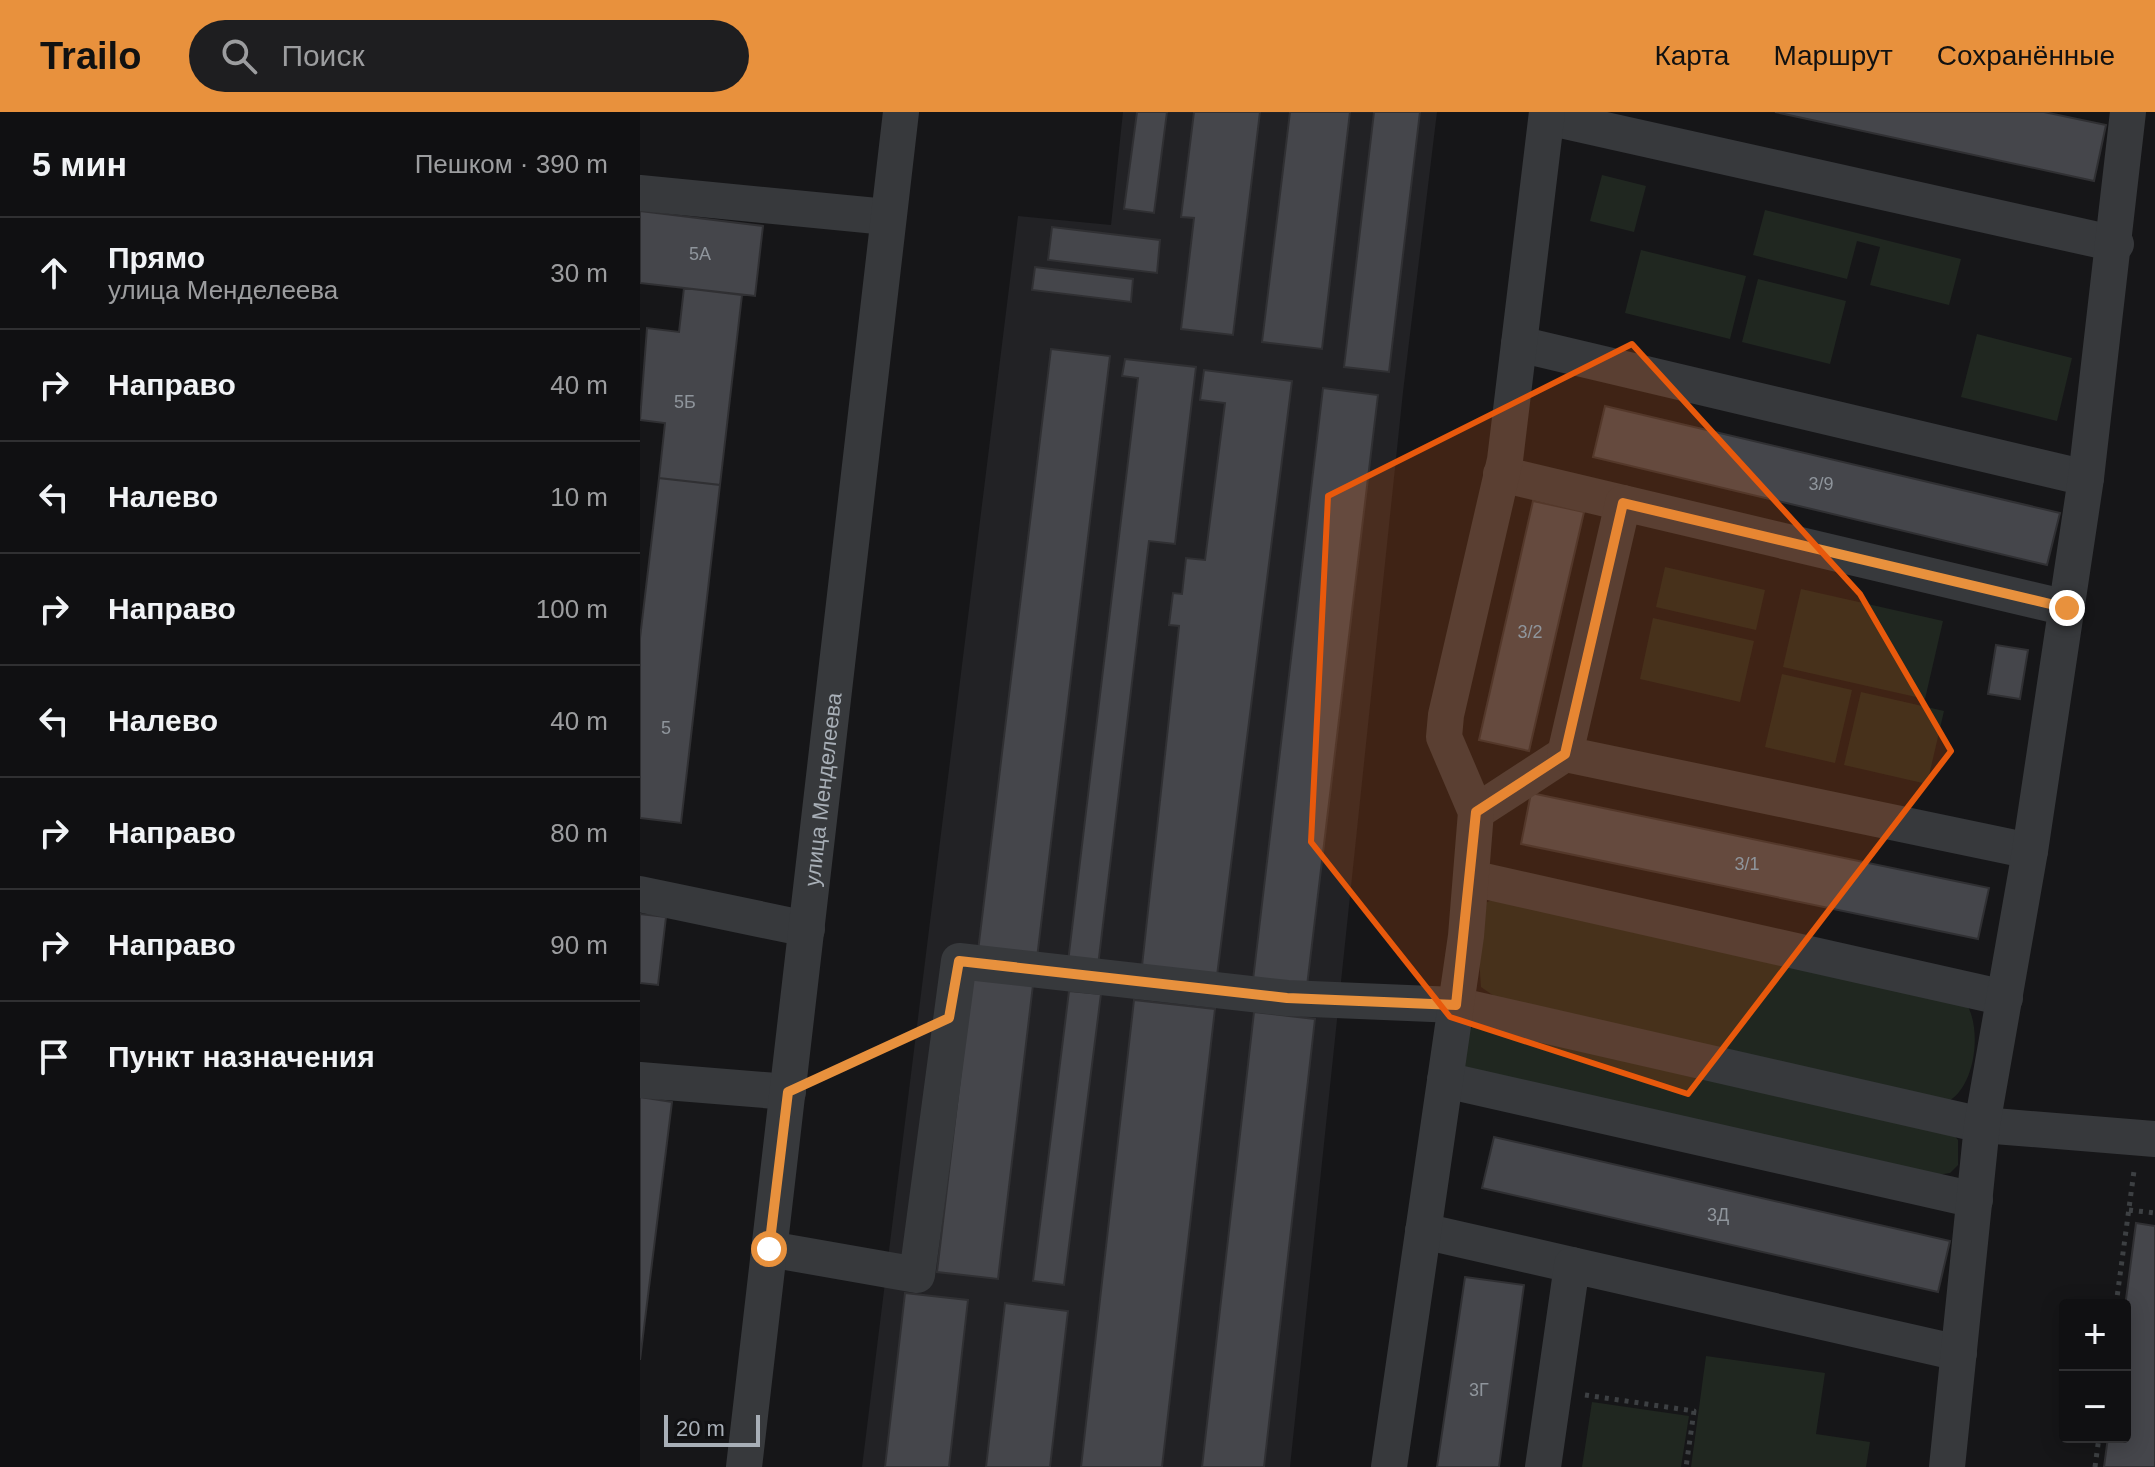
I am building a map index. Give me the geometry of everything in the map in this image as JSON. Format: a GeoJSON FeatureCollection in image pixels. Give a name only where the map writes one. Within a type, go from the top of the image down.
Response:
{"type":"FeatureCollection","features":[{"type":"Feature","properties":{"kind":"street","name":"улица Менделеева"},"geometry":{"type":"LineString","coordinates":[[744,1467],[901,112]]}},
{"type":"Feature","properties":{"kind":"street"},"geometry":{"type":"LineString","coordinates":[[1947,1467],[1982,1125],[2030,851],[2086,478],[2116,244],[2128,112]]}},
{"type":"Feature","properties":{"kind":"street"},"geometry":{"type":"LineString","coordinates":[[1389,1467],[1456,1005],[1476,812],[1444,737],[1501,474],[1547,114],[2116,244]]}},
{"type":"Feature","properties":{"kind":"street"},"geometry":{"type":"LineString","coordinates":[[640,193],[887,217]]}},
{"type":"Feature","properties":{"kind":"street"},"geometry":{"type":"LineString","coordinates":[[1519,344],[2086,478]]}},
{"type":"Feature","properties":{"kind":"street"},"geometry":{"type":"LineString","coordinates":[[1501,474],[2067,608]]}},
{"type":"Feature","properties":{"kind":"street"},"geometry":{"type":"LineString","coordinates":[[1476,812],[1565,754],[1623,503]]}},
{"type":"Feature","properties":{"kind":"street"},"geometry":{"type":"LineString","coordinates":[[1565,754],[2030,851]]}},
{"type":"Feature","properties":{"kind":"street"},"geometry":{"type":"LineString","coordinates":[[1471,878],[2005,998]]}},
{"type":"Feature","properties":{"kind":"street"},"geometry":{"type":"LineString","coordinates":[[640,894],[807,929]]}},
{"type":"Feature","properties":{"kind":"street"},"geometry":{"type":"LineString","coordinates":[[769,1249],[917,1275],[959,961],[1287,998],[1456,1005],[1982,1125],[2147,1138]]}},
{"type":"Feature","properties":{"kind":"street"},"geometry":{"type":"LineString","coordinates":[[640,1080],[788,1092]]}},
{"type":"Feature","properties":{"kind":"street"},"geometry":{"type":"LineString","coordinates":[[1445,1080],[1975,1200]]}},
{"type":"Feature","properties":{"kind":"street"},"geometry":{"type":"LineString","coordinates":[[1423,1231],[1959,1353]]}},
{"type":"Feature","properties":{"kind":"street"},"geometry":{"type":"LineString","coordinates":[[1543,1467],[1572,1265]]}},
{"type":"Feature","properties":{"kind":"path"},"geometry":{"type":"LineString","coordinates":[[788,1092],[949,1018]]}},
{"type":"Feature","properties":{"kind":"path"},"geometry":{"type":"LineString","coordinates":[[2117,1299],[2129,1210],[2147,1138]]}},
{"type":"Feature","properties":{"kind":"path"},"geometry":{"type":"LineString","coordinates":[[2129,1210],[2155,1213]]}},
{"type":"Feature","properties":{"kind":"path"},"geometry":{"type":"LineString","coordinates":[[1554,1390],[1694,1411],[1686,1467]]}},
{"type":"Feature","properties":{"kind":"path"},"geometry":{"type":"LineString","coordinates":[[2095,1467],[2098,1443]]}},
{"type":"Feature","properties":{"kind":"highlighted area"},"geometry":{"type":"Polygon","coordinates":[[[1632,344],[1860,594],[1951,751],[1688,1094],[1450,1017],[1311,842],[1328,496],[1632,344]]]}},
{"type":"Feature","properties":{"kind":"shaded area"},"geometry":{"type":"Polygon","coordinates":[[[1123,112],[1437,112],[1403,392],[1290,1467],[862,1467],[1018,216],[1111,225],[1123,112]]]}},
{"type":"Feature","properties":{"kind":"shaded area"},"geometry":{"type":"Polygon","coordinates":[[[1602,175],[1646,186],[1634,232],[1590,221],[1602,175]]]}},
{"type":"Feature","properties":{"kind":"shaded area"},"geometry":{"type":"Polygon","coordinates":[[[1765,210],[1961,259],[1949,305],[1870,285],[1880,247],[1857,241],[1847,279],[1753,255],[1765,210]]]}},
{"type":"Feature","properties":{"kind":"shaded area"},"geometry":{"type":"Polygon","coordinates":[[[1641,250],[1746,276],[1730,339],[1625,313],[1641,250]]]}},
{"type":"Feature","properties":{"kind":"shaded area"},"geometry":{"type":"Polygon","coordinates":[[[1758,279],[1846,301],[1830,364],[1742,342],[1758,279]]]}},
{"type":"Feature","properties":{"kind":"shaded area"},"geometry":{"type":"Polygon","coordinates":[[[1977,334],[2072,358],[2057,421],[1961,397],[1977,334]]]}},
{"type":"Feature","properties":{"kind":"shaded area"},"geometry":{"type":"Polygon","coordinates":[[[1665,567],[1765,590],[1756,630],[1656,607],[1665,567]]]}},
{"type":"Feature","properties":{"kind":"shaded area"},"geometry":{"type":"Polygon","coordinates":[[[1801,589],[1943,621],[1925,699],[1783,667],[1801,589]]]}},
{"type":"Feature","properties":{"kind":"shaded area"},"geometry":{"type":"Polygon","coordinates":[[[1653,618],[1754,641],[1740,702],[1640,679],[1653,618]]]}},
{"type":"Feature","properties":{"kind":"shaded area"},"geometry":{"type":"Polygon","coordinates":[[[1782,674],[1852,690],[1835,763],[1765,747],[1782,674]]]}},
{"type":"Feature","properties":{"kind":"shaded area"},"geometry":{"type":"Polygon","coordinates":[[[1861,692],[1944,711],[1927,784],[1844,765],[1861,692]]]}},
{"type":"Feature","properties":{"kind":"shaded area"},"geometry":{"type":"Polygon","coordinates":[[[1501,896],[1966,1003],[1975,1041],[1970,1070],[1958,1093],[1949,1101],[1497,998],[1481,987],[1479,958],[1485,903],[1501,896]]]}},
{"type":"Feature","properties":{"kind":"shaded area"},"geometry":{"type":"Polygon","coordinates":[[[1484,1022],[1952,1133],[1958,1140],[1958,1165],[1950,1173],[1937,1175],[1457,1069],[1469,1029],[1484,1022]]]}},
{"type":"Feature","properties":{"kind":"shaded area"},"geometry":{"type":"Polygon","coordinates":[[[1706,1356],[1825,1373],[1816,1434],[1870,1442],[1866,1467],[1691,1467],[1706,1356]]]}},
{"type":"Feature","properties":{"kind":"shaded area"},"geometry":{"type":"Polygon","coordinates":[[[1592,1402],[1689,1416],[1681,1467],[1582,1467],[1592,1402]]]}},
{"type":"Feature","properties":{"kind":"building"},"geometry":{"type":"Polygon","coordinates":[[[1137,112],[1167,112],[1154,213],[1124,209],[1137,112]]]}},
{"type":"Feature","properties":{"kind":"building"},"geometry":{"type":"Polygon","coordinates":[[[1194,112],[1260,112],[1233,335],[1181,329],[1194,218],[1181,217],[1194,112]]]}},
{"type":"Feature","properties":{"kind":"building"},"geometry":{"type":"Polygon","coordinates":[[[1290,112],[1350,112],[1322,349],[1262,342],[1290,112]]]}},
{"type":"Feature","properties":{"kind":"building"},"geometry":{"type":"Polygon","coordinates":[[[1374,112],[1420,112],[1389,372],[1344,367],[1374,112]]]}},
{"type":"Feature","properties":{"kind":"building"},"geometry":{"type":"Polygon","coordinates":[[[1775,112],[2044,112],[2106,125],[2094,181],[1775,112]]]}},
{"type":"Feature","properties":{"kind":"building"},"geometry":{"type":"Polygon","coordinates":[[[640,211],[763,226],[755,296],[640,283],[640,211]]]}},
{"type":"Feature","properties":{"kind":"building"},"geometry":{"type":"Polygon","coordinates":[[[1052,227],[1160,240],[1157,273],[1048,260],[1052,227]]]}},
{"type":"Feature","properties":{"kind":"building"},"geometry":{"type":"Polygon","coordinates":[[[1035,267],[1133,279],[1131,302],[1032,290],[1035,267]]]}},
{"type":"Feature","properties":{"kind":"building"},"geometry":{"type":"Polygon","coordinates":[[[684,288],[742,295],[720,485],[659,478],[665,423],[640,420],[647,328],[679,332],[684,288]]]}},
{"type":"Feature","properties":{"kind":"building"},"geometry":{"type":"Polygon","coordinates":[[[1051,349],[1110,356],[1037,958],[978,951],[1051,349]]]}},
{"type":"Feature","properties":{"kind":"building"},"geometry":{"type":"Polygon","coordinates":[[[1125,359],[1196,367],[1175,544],[1149,541],[1098,966],[1068,962],[1138,378],[1122,376],[1125,359]]]}},
{"type":"Feature","properties":{"kind":"building"},"geometry":{"type":"Polygon","coordinates":[[[1204,370],[1292,381],[1217,976],[1142,966],[1179,626],[1169,625],[1173,593],[1182,594],[1186,558],[1205,560],[1225,403],[1200,400],[1204,370]]]}},
{"type":"Feature","properties":{"kind":"building"},"geometry":{"type":"Polygon","coordinates":[[[1323,388],[1378,395],[1307,986],[1253,980],[1323,388]]]}},
{"type":"Feature","properties":{"kind":"building"},"geometry":{"type":"Polygon","coordinates":[[[1605,406],[2060,513],[2047,565],[1593,457],[1605,406]]]}},
{"type":"Feature","properties":{"kind":"building"},"geometry":{"type":"Polygon","coordinates":[[[659,478],[720,485],[681,823],[640,818],[640,638],[659,478]]]}},
{"type":"Feature","properties":{"kind":"building"},"geometry":{"type":"Polygon","coordinates":[[[1533,501],[1584,512],[1529,751],[1479,740],[1533,501]]]}},
{"type":"Feature","properties":{"kind":"building"},"geometry":{"type":"Polygon","coordinates":[[[1996,645],[2028,650],[2020,699],[1988,694],[1996,645]]]}},
{"type":"Feature","properties":{"kind":"building"},"geometry":{"type":"Polygon","coordinates":[[[1531,793],[1989,888],[1978,939],[1521,844],[1531,793]]]}},
{"type":"Feature","properties":{"kind":"building"},"geometry":{"type":"Polygon","coordinates":[[[640,914],[666,917],[658,985],[640,983],[640,914]]]}},
{"type":"Feature","properties":{"kind":"building"},"geometry":{"type":"Polygon","coordinates":[[[972,978],[1033,985],[998,1279],[937,1272],[972,978]]]}},
{"type":"Feature","properties":{"kind":"building"},"geometry":{"type":"Polygon","coordinates":[[[1069,991],[1101,994],[1064,1285],[1033,1281],[1069,991]]]}},
{"type":"Feature","properties":{"kind":"building"},"geometry":{"type":"Polygon","coordinates":[[[1134,1000],[1215,1009],[1162,1467],[1081,1467],[1134,1000]]]}},
{"type":"Feature","properties":{"kind":"building"},"geometry":{"type":"Polygon","coordinates":[[[1254,1012],[1315,1019],[1264,1467],[1202,1467],[1254,1012]]]}},
{"type":"Feature","properties":{"kind":"building"},"geometry":{"type":"Polygon","coordinates":[[[640,1097],[672,1102],[640,1360],[640,1097]]]}},
{"type":"Feature","properties":{"kind":"building"},"geometry":{"type":"Polygon","coordinates":[[[1494,1137],[1950,1241],[1938,1292],[1482,1188],[1494,1137]]]}},
{"type":"Feature","properties":{"kind":"building"},"geometry":{"type":"Polygon","coordinates":[[[2136,1223],[2155,1226],[2155,1467],[2104,1467],[2107,1443],[2131,1443],[2131,1299],[2126,1299],[2136,1223]]]}},
{"type":"Feature","properties":{"kind":"building"},"geometry":{"type":"Polygon","coordinates":[[[1465,1277],[1524,1285],[1499,1467],[1437,1467],[1465,1277]]]}},
{"type":"Feature","properties":{"kind":"building"},"geometry":{"type":"Polygon","coordinates":[[[905,1293],[968,1300],[949,1467],[885,1467],[905,1293]]]}},
{"type":"Feature","properties":{"kind":"building"},"geometry":{"type":"Polygon","coordinates":[[[1005,1303],[1068,1311],[1050,1467],[986,1467],[1005,1303]]]}},
{"type":"Feature","properties":{"kind":"route"},"geometry":{"type":"LineString","coordinates":[[769,1249],[788,1092],[949,1018],[959,961],[1287,998],[1456,1005],[1466,936],[1476,812],[1565,754],[1623,503],[2067,608]]}}]}
